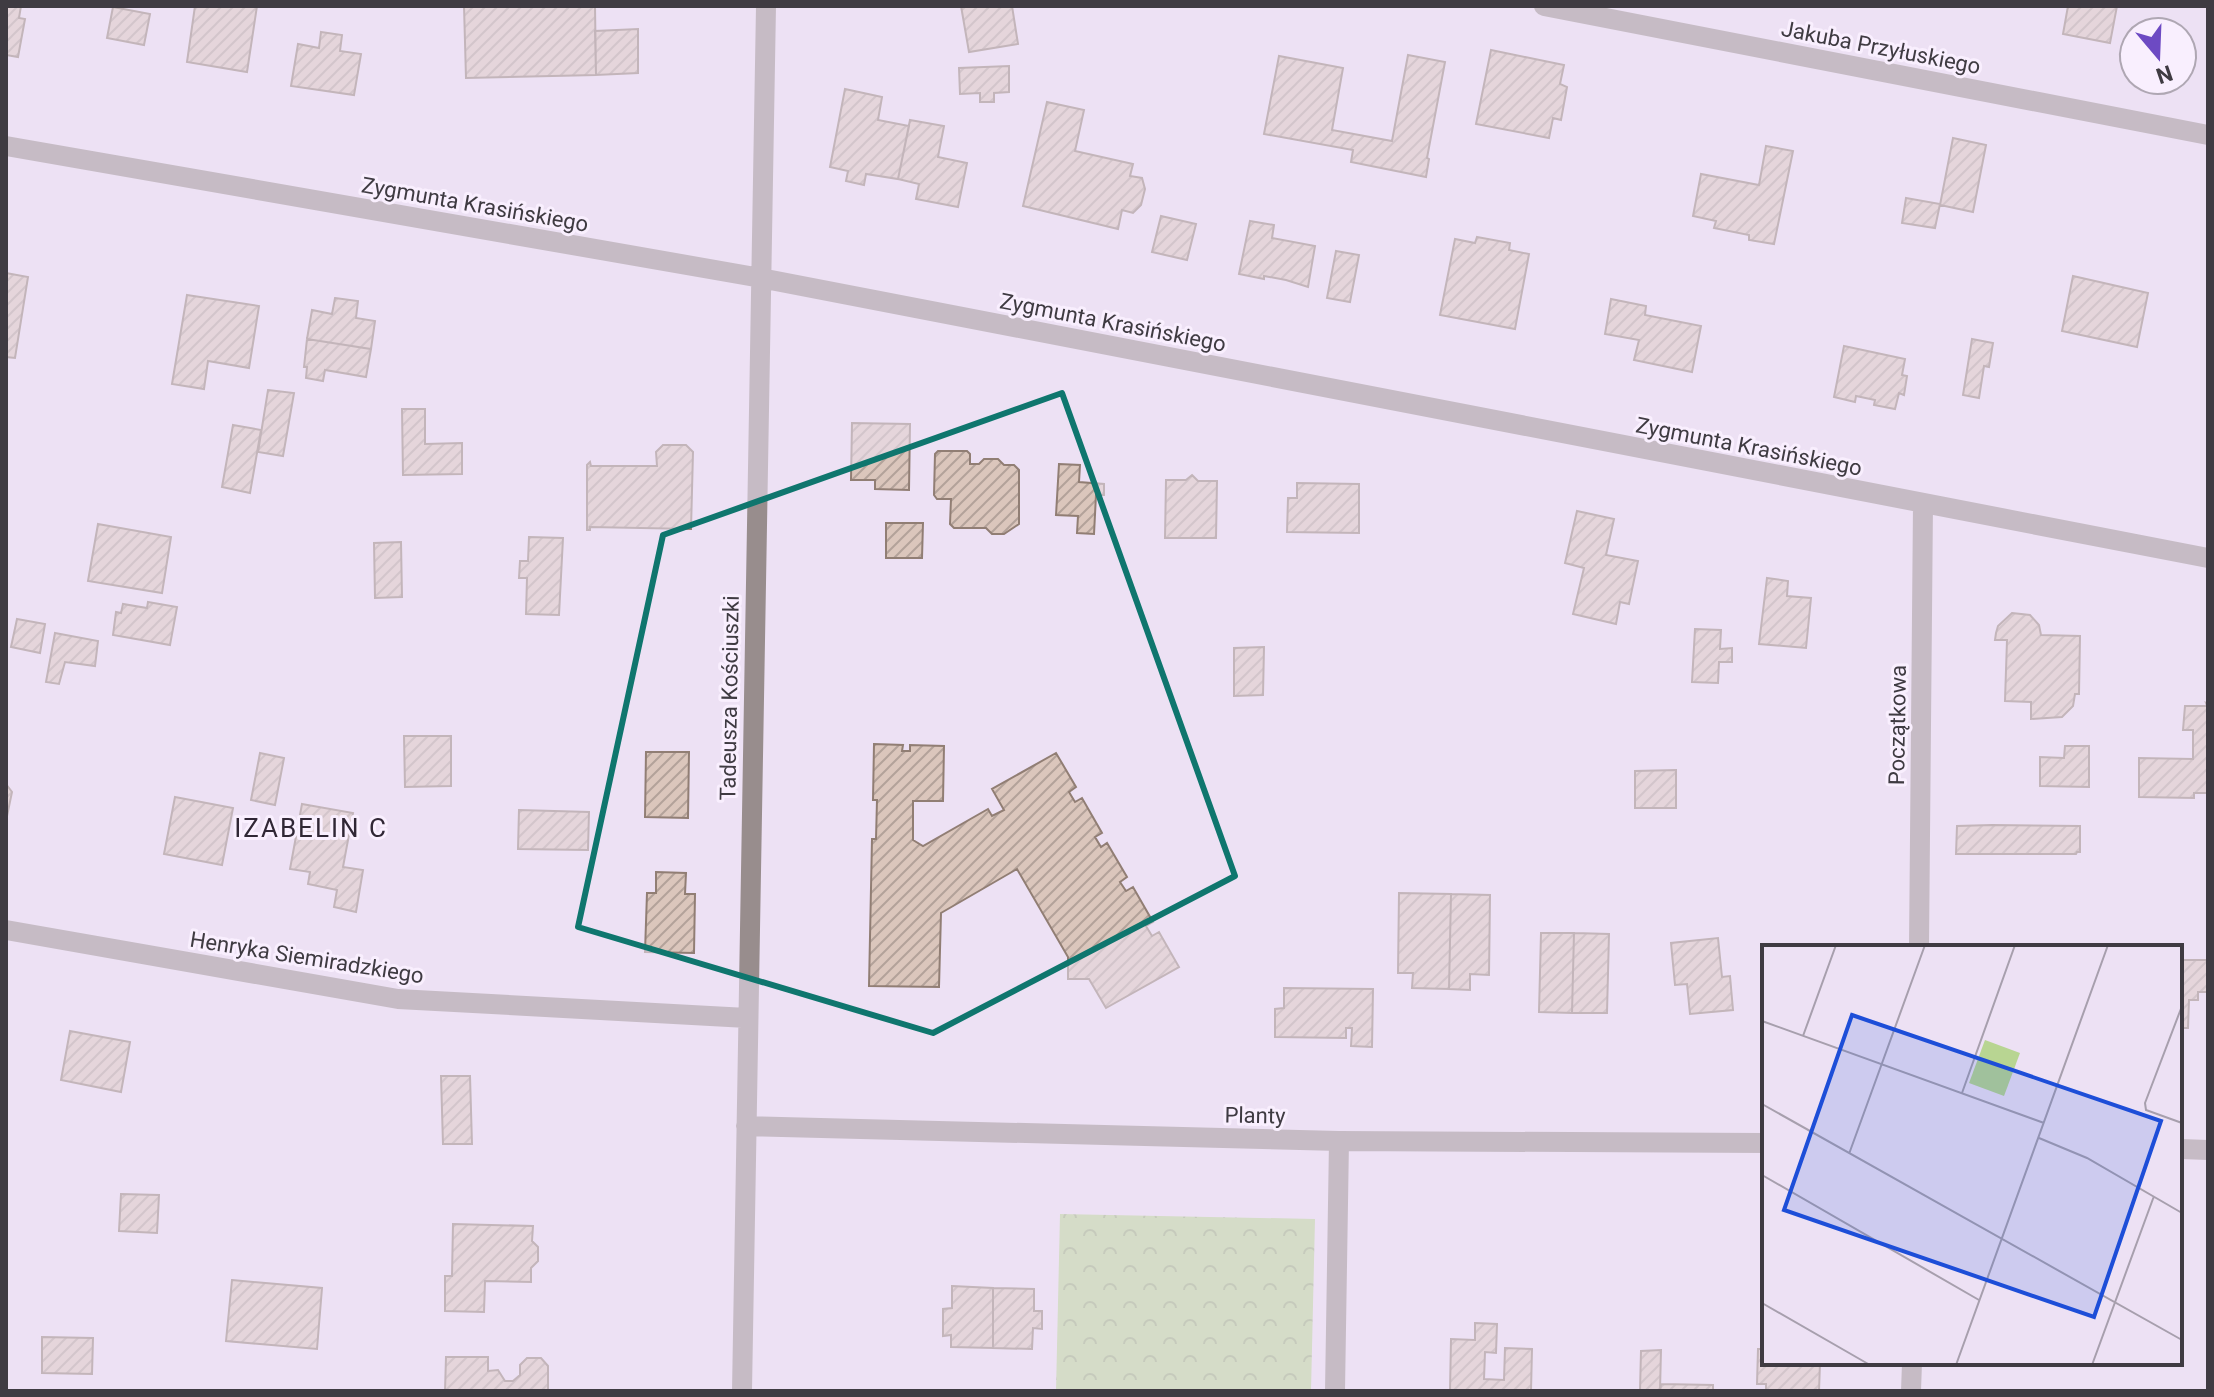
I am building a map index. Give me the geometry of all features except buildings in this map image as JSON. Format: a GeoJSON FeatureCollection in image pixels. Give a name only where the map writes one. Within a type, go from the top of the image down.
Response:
{"type":"FeatureCollection","features":[{"type":"Feature","properties":{"kind":"street","name":"Tadeusza Kościuszki"},"geometry":{"type":"LineString","coordinates":[[742,1391],[766,6]]}},
{"type":"Feature","properties":{"kind":"street","name":"Jakuba Przyłuskiego"},"geometry":{"type":"LineString","coordinates":[[1544,6],[2208,135]]}},
{"type":"Feature","properties":{"kind":"street","name":"Zygmunta Krasińskiego"},"geometry":{"type":"LineString","coordinates":[[6,146],[761,278],[2208,558]]}},
{"type":"Feature","properties":{"kind":"street","name":"Początkowa"},"geometry":{"type":"LineString","coordinates":[[1919,945],[1923,504]]}},
{"type":"Feature","properties":{"kind":"street","name":"Henryka Siemiradzkiego"},"geometry":{"type":"LineString","coordinates":[[6,930],[398,999],[747,1018]]}},
{"type":"Feature","properties":{"kind":"street","name":"Planty"},"geometry":{"type":"LineString","coordinates":[[746,1126],[1339,1141],[1762,1143]]}},
{"type":"Feature","properties":{"kind":"street"},"geometry":{"type":"LineString","coordinates":[[1335,1391],[1339,1141]]}},
{"type":"Feature","properties":{"kind":"street"},"geometry":{"type":"LineString","coordinates":[[2182,1149],[2208,1150]]}},
{"type":"Feature","properties":{"kind":"street"},"geometry":{"type":"LineString","coordinates":[[1911,1391],[1912,1365]]}},
{"type":"Feature","properties":{"kind":"highlighted area"},"geometry":{"type":"Polygon","coordinates":[[[1062,393],[1235,876],[933,1033],[578,927],[663,535],[1062,393]]]}},
{"type":"Feature","properties":{"kind":"green space"},"geometry":{"type":"Polygon","coordinates":[[[1060,1214],[1315,1219],[1311,1391],[1056,1391],[1060,1214]]]}},
{"type":"Feature","properties":{"kind":"district","name":"IZABELIN C"},"geometry":{"type":"Point","coordinates":[311,828]}}]}
